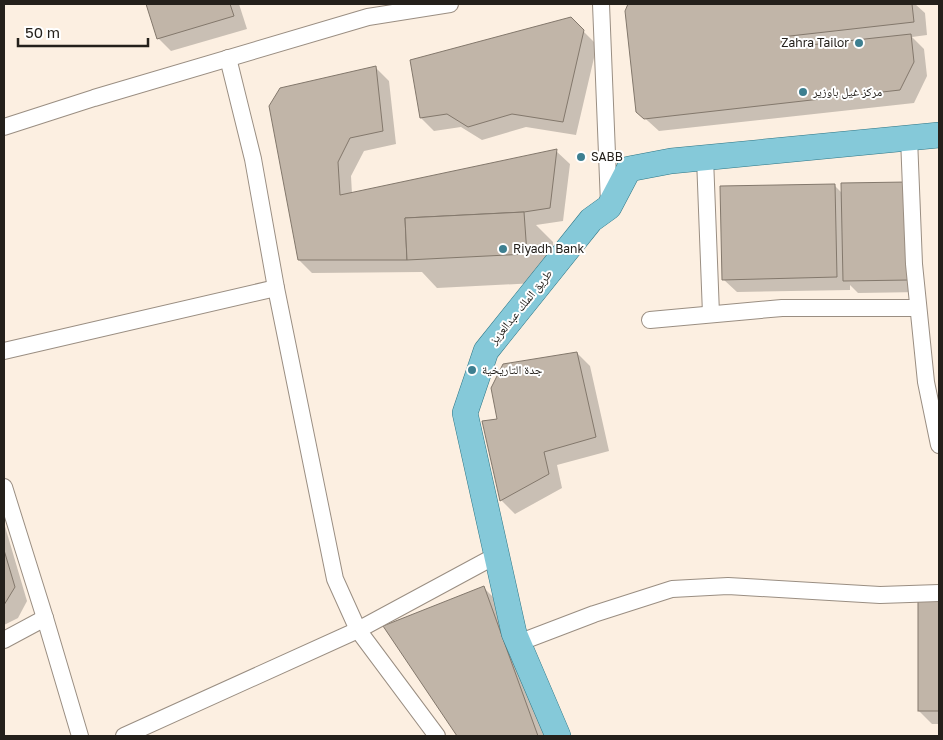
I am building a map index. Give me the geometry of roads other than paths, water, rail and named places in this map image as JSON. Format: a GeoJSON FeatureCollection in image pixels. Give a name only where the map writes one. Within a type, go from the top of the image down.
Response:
{"type":"FeatureCollection","features":[{"type":"Feature","properties":{"kind":"main road","name":"طريق الملك عبدالعزيز"},"geometry":{"type":"LineString","coordinates":[[558,736],[514,633],[465,413],[486,351],[591,220],[609,207],[629,169],[671,161],[939,135]]}},
{"type":"Feature","properties":{"kind":"street"},"geometry":{"type":"LineString","coordinates":[[4,127],[94,98],[368,17],[450,4]]}},
{"type":"Feature","properties":{"kind":"street"},"geometry":{"type":"LineString","coordinates":[[601,4],[609,207]]}},
{"type":"Feature","properties":{"kind":"street"},"geometry":{"type":"LineString","coordinates":[[228,58],[253,159],[276,288],[335,579],[358,630],[437,736]]}},
{"type":"Feature","properties":{"kind":"street"},"geometry":{"type":"LineString","coordinates":[[909,138],[914,264],[918,308],[926,382],[939,445]]}},
{"type":"Feature","properties":{"kind":"street"},"geometry":{"type":"LineString","coordinates":[[705,158],[711,314]]}},
{"type":"Feature","properties":{"kind":"street"},"geometry":{"type":"LineString","coordinates":[[4,351],[276,288]]}},
{"type":"Feature","properties":{"kind":"street"},"geometry":{"type":"LineString","coordinates":[[650,320],[782,308],[918,308]]}},
{"type":"Feature","properties":{"kind":"street"},"geometry":{"type":"LineString","coordinates":[[4,487],[80,736]]}},
{"type":"Feature","properties":{"kind":"street"},"geometry":{"type":"LineString","coordinates":[[124,736],[358,630],[497,555]]}},
{"type":"Feature","properties":{"kind":"street"},"geometry":{"type":"LineString","coordinates":[[518,643],[594,614],[672,589],[728,586],[880,595],[939,593]]}},
{"type":"Feature","properties":{"kind":"street"},"geometry":{"type":"LineString","coordinates":[[4,640],[45,618]]}},
{"type":"Feature","properties":{"kind":"place","name":"Zahra Tailor"},"geometry":{"type":"Point","coordinates":[859,43]}},
{"type":"Feature","properties":{"kind":"place","name":"مركز غيل باوزير"},"geometry":{"type":"Point","coordinates":[803,92]}},
{"type":"Feature","properties":{"kind":"place","name":"SABB"},"geometry":{"type":"Point","coordinates":[581,157]}},
{"type":"Feature","properties":{"kind":"place","name":"Riyadh Bank"},"geometry":{"type":"Point","coordinates":[503,249]}},
{"type":"Feature","properties":{"kind":"place","name":"جدة التاريخية"},"geometry":{"type":"Point","coordinates":[472,370]}}]}
